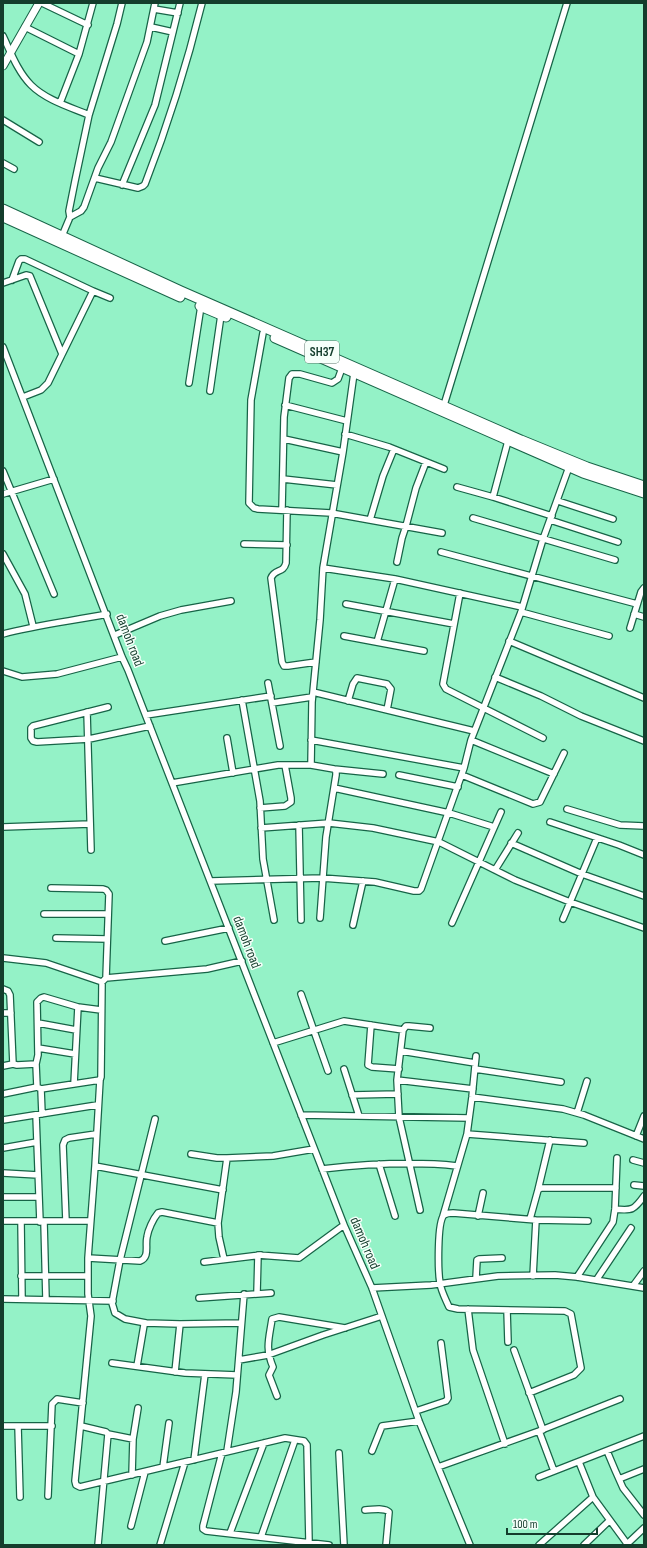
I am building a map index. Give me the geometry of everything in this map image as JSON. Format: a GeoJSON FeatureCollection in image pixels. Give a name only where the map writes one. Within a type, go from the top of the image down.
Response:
{"type":"FeatureCollection","features":[{"type":"Feature","properties":{"kind":"main road","name":"SH37"},"geometry":{"type":"LineString","coordinates":[[3,209],[181,291],[587,467],[644,486]]}},
{"type":"Feature","properties":{"kind":"main road","name":"SH37"},"geometry":{"type":"LineString","coordinates":[[3,217],[508,441],[604,481],[644,493]]}},
{"type":"Feature","properties":{"kind":"street"},"geometry":{"type":"LineString","coordinates":[[3,66],[39,3]]}},
{"type":"Feature","properties":{"kind":"street"},"geometry":{"type":"LineString","coordinates":[[42,3],[88,25]]}},
{"type":"Feature","properties":{"kind":"street"},"geometry":{"type":"LineString","coordinates":[[60,103],[79,54],[94,3]]}},
{"type":"Feature","properties":{"kind":"street"},"geometry":{"type":"LineString","coordinates":[[62,236],[70,217],[69,211],[89,115],[122,3]]}},
{"type":"Feature","properties":{"kind":"street"},"geometry":{"type":"LineString","coordinates":[[122,185],[155,105],[180,3]]}},
{"type":"Feature","properties":{"kind":"street"},"geometry":{"type":"LineString","coordinates":[[95,178],[138,188],[145,184],[196,32],[202,3]]}},
{"type":"Feature","properties":{"kind":"street"},"geometry":{"type":"LineString","coordinates":[[444,405],[568,3]]}},
{"type":"Feature","properties":{"kind":"street"},"geometry":{"type":"LineString","coordinates":[[70,217],[81,211],[84,207],[98,168],[111,142],[147,42],[154,6],[178,13]]}},
{"type":"Feature","properties":{"kind":"street"},"geometry":{"type":"LineString","coordinates":[[25,27],[79,54]]}},
{"type":"Feature","properties":{"kind":"street"},"geometry":{"type":"LineString","coordinates":[[150,27],[173,32]]}},
{"type":"Feature","properties":{"kind":"street"},"geometry":{"type":"LineString","coordinates":[[3,36],[24,76],[32,85],[60,103],[89,115]]}},
{"type":"Feature","properties":{"kind":"street"},"geometry":{"type":"LineString","coordinates":[[3,120],[39,142]]}},
{"type":"Feature","properties":{"kind":"street"},"geometry":{"type":"LineString","coordinates":[[3,163],[14,169]]}},
{"type":"Feature","properties":{"kind":"street"},"geometry":{"type":"LineString","coordinates":[[12,280],[19,261],[21,259],[25,259],[93,292],[110,298]]}},
{"type":"Feature","properties":{"kind":"street"},"geometry":{"type":"LineString","coordinates":[[3,283],[26,275],[30,276],[62,354]]}},
{"type":"Feature","properties":{"kind":"street"},"geometry":{"type":"LineString","coordinates":[[23,397],[35,393],[45,386],[93,292]]}},
{"type":"Feature","properties":{"kind":"street"},"geometry":{"type":"LineString","coordinates":[[189,383],[201,306]]}},
{"type":"Feature","properties":{"kind":"street"},"geometry":{"type":"LineString","coordinates":[[210,391],[221,315]]}},
{"type":"Feature","properties":{"kind":"street"},"geometry":{"type":"LineString","coordinates":[[263,333],[251,400],[249,503],[254,508],[331,514],[442,533]]}},
{"type":"Feature","properties":{"kind":"street","name":"damoh road"},"geometry":{"type":"LineString","coordinates":[[3,347],[314,1149],[344,1225],[372,1288],[416,1411],[470,1545]]}},
{"type":"Feature","properties":{"kind":"street"},"geometry":{"type":"LineString","coordinates":[[316,662],[284,666],[282,662],[271,578],[276,571],[285,568],[287,544],[283,479],[285,405],[289,378],[292,374],[300,374],[332,383],[338,379],[342,368]]}},
{"type":"Feature","properties":{"kind":"street"},"geometry":{"type":"LineString","coordinates":[[311,765],[313,694],[323,568],[336,485],[343,452],[354,373]]}},
{"type":"Feature","properties":{"kind":"street"},"geometry":{"type":"LineString","coordinates":[[285,405],[347,421]]}},
{"type":"Feature","properties":{"kind":"street"},"geometry":{"type":"LineString","coordinates":[[345,434],[394,449],[444,469]]}},
{"type":"Feature","properties":{"kind":"street"},"geometry":{"type":"LineString","coordinates":[[284,439],[343,452]]}},
{"type":"Feature","properties":{"kind":"street"},"geometry":{"type":"LineString","coordinates":[[493,496],[508,441]]}},
{"type":"Feature","properties":{"kind":"street"},"geometry":{"type":"LineString","coordinates":[[370,520],[383,476],[394,449]]}},
{"type":"Feature","properties":{"kind":"street"},"geometry":{"type":"LineString","coordinates":[[397,562],[416,488],[426,462]]}},
{"type":"Feature","properties":{"kind":"street"},"geometry":{"type":"LineString","coordinates":[[210,881],[322,878],[363,881],[419,891],[422,889],[462,775],[474,731],[521,610],[543,539],[558,501],[569,467]]}},
{"type":"Feature","properties":{"kind":"street"},"geometry":{"type":"LineString","coordinates":[[3,471],[54,594]]}},
{"type":"Feature","properties":{"kind":"street"},"geometry":{"type":"LineString","coordinates":[[3,494],[54,479]]}},
{"type":"Feature","properties":{"kind":"street"},"geometry":{"type":"LineString","coordinates":[[283,479],[336,485]]}},
{"type":"Feature","properties":{"kind":"street"},"geometry":{"type":"LineString","coordinates":[[457,487],[493,496],[618,542]]}},
{"type":"Feature","properties":{"kind":"street"},"geometry":{"type":"LineString","coordinates":[[558,501],[613,519]]}},
{"type":"Feature","properties":{"kind":"street"},"geometry":{"type":"LineString","coordinates":[[473,518],[615,560]]}},
{"type":"Feature","properties":{"kind":"street"},"geometry":{"type":"LineString","coordinates":[[244,544],[287,544]]}},
{"type":"Feature","properties":{"kind":"street"},"geometry":{"type":"LineString","coordinates":[[441,552],[637,604]]}},
{"type":"Feature","properties":{"kind":"street"},"geometry":{"type":"LineString","coordinates":[[3,554],[26,594],[33,626]]}},
{"type":"Feature","properties":{"kind":"street"},"geometry":{"type":"LineString","coordinates":[[323,568],[395,579],[460,593],[609,636]]}},
{"type":"Feature","properties":{"kind":"street"},"geometry":{"type":"LineString","coordinates":[[377,642],[395,579]]}},
{"type":"Feature","properties":{"kind":"street"},"geometry":{"type":"LineString","coordinates":[[630,628],[637,604],[644,588]]}},
{"type":"Feature","properties":{"kind":"street"},"geometry":{"type":"LineString","coordinates":[[460,593],[443,684],[444,687],[543,738]]}},
{"type":"Feature","properties":{"kind":"street"},"geometry":{"type":"LineString","coordinates":[[115,635],[122,631],[181,610],[231,601]]}},
{"type":"Feature","properties":{"kind":"street"},"geometry":{"type":"LineString","coordinates":[[346,604],[454,624]]}},
{"type":"Feature","properties":{"kind":"street"},"geometry":{"type":"LineString","coordinates":[[3,634],[33,626],[75,621],[107,614]]}},
{"type":"Feature","properties":{"kind":"street"},"geometry":{"type":"LineString","coordinates":[[634,614],[644,617]]}},
{"type":"Feature","properties":{"kind":"street"},"geometry":{"type":"LineString","coordinates":[[344,636],[424,651]]}},
{"type":"Feature","properties":{"kind":"street"},"geometry":{"type":"LineString","coordinates":[[509,641],[644,698]]}},
{"type":"Feature","properties":{"kind":"street"},"geometry":{"type":"LineString","coordinates":[[3,670],[22,677],[57,674],[122,657]]}},
{"type":"Feature","properties":{"kind":"street"},"geometry":{"type":"LineString","coordinates":[[495,677],[541,696],[581,716],[644,741]]}},
{"type":"Feature","properties":{"kind":"street"},"geometry":{"type":"LineString","coordinates":[[348,701],[352,684],[357,678],[387,684],[391,687],[387,710]]}},
{"type":"Feature","properties":{"kind":"street"},"geometry":{"type":"LineString","coordinates":[[268,683],[280,746]]}},
{"type":"Feature","properties":{"kind":"street"},"geometry":{"type":"LineString","coordinates":[[272,703],[313,694],[474,731]]}},
{"type":"Feature","properties":{"kind":"street"},"geometry":{"type":"LineString","coordinates":[[146,716],[271,696]]}},
{"type":"Feature","properties":{"kind":"street"},"geometry":{"type":"LineString","coordinates":[[242,700],[255,769],[260,808],[263,859],[274,920]]}},
{"type":"Feature","properties":{"kind":"street"},"geometry":{"type":"LineString","coordinates":[[108,707],[37,724],[31,728],[31,738],[33,741],[37,742],[88,739],[150,726]]}},
{"type":"Feature","properties":{"kind":"street"},"geometry":{"type":"LineString","coordinates":[[87,712],[91,850]]}},
{"type":"Feature","properties":{"kind":"street"},"geometry":{"type":"LineString","coordinates":[[227,738],[233,773]]}},
{"type":"Feature","properties":{"kind":"street"},"geometry":{"type":"LineString","coordinates":[[312,740],[464,768]]}},
{"type":"Feature","properties":{"kind":"street"},"geometry":{"type":"LineString","coordinates":[[471,740],[554,774]]}},
{"type":"Feature","properties":{"kind":"street"},"geometry":{"type":"LineString","coordinates":[[462,775],[536,804],[540,802],[564,753]]}},
{"type":"Feature","properties":{"kind":"street"},"geometry":{"type":"LineString","coordinates":[[260,808],[285,806],[291,802],[292,798],[285,765]]}},
{"type":"Feature","properties":{"kind":"street"},"geometry":{"type":"LineString","coordinates":[[172,783],[285,765],[311,765],[383,774]]}},
{"type":"Feature","properties":{"kind":"street"},"geometry":{"type":"LineString","coordinates":[[320,918],[322,878],[336,771],[334,769]]}},
{"type":"Feature","properties":{"kind":"street"},"geometry":{"type":"LineString","coordinates":[[399,774],[458,787]]}},
{"type":"Feature","properties":{"kind":"street"},"geometry":{"type":"LineString","coordinates":[[334,788],[449,813],[494,828]]}},
{"type":"Feature","properties":{"kind":"street"},"geometry":{"type":"LineString","coordinates":[[568,809],[620,825],[644,826]]}},
{"type":"Feature","properties":{"kind":"street"},"geometry":{"type":"LineString","coordinates":[[452,923],[501,812]]}},
{"type":"Feature","properties":{"kind":"street"},"geometry":{"type":"LineString","coordinates":[[550,822],[644,855]]}},
{"type":"Feature","properties":{"kind":"street"},"geometry":{"type":"LineString","coordinates":[[261,828],[329,823],[372,828],[439,842],[515,880],[570,902],[644,928]]}},
{"type":"Feature","properties":{"kind":"street"},"geometry":{"type":"LineString","coordinates":[[3,827],[90,824]]}},
{"type":"Feature","properties":{"kind":"street"},"geometry":{"type":"LineString","coordinates":[[300,825],[301,920]]}},
{"type":"Feature","properties":{"kind":"street"},"geometry":{"type":"LineString","coordinates":[[495,870],[518,833]]}},
{"type":"Feature","properties":{"kind":"street"},"geometry":{"type":"LineString","coordinates":[[563,919],[597,838]]}},
{"type":"Feature","properties":{"kind":"street"},"geometry":{"type":"LineString","coordinates":[[511,843],[582,874],[644,896]]}},
{"type":"Feature","properties":{"kind":"street"},"geometry":{"type":"LineString","coordinates":[[353,925],[363,881]]}},
{"type":"Feature","properties":{"kind":"street"},"geometry":{"type":"LineString","coordinates":[[51,888],[103,889],[109,894],[101,1010],[101,1077],[97,1105],[95,1166],[88,1258],[88,1299],[91,1316],[76,1484],[80,1487],[285,1438],[296,1440],[304,1442],[307,1445],[308,1542]]}},
{"type":"Feature","properties":{"kind":"street"},"geometry":{"type":"LineString","coordinates":[[44,914],[108,914]]}},
{"type":"Feature","properties":{"kind":"street"},"geometry":{"type":"LineString","coordinates":[[165,941],[229,928]]}},
{"type":"Feature","properties":{"kind":"street"},"geometry":{"type":"LineString","coordinates":[[56,938],[107,939]]}},
{"type":"Feature","properties":{"kind":"street"},"geometry":{"type":"LineString","coordinates":[[3,958],[46,963],[104,980],[207,969],[242,961]]}},
{"type":"Feature","properties":{"kind":"street"},"geometry":{"type":"LineString","coordinates":[[3,989],[8,991],[10,995],[14,1064]]}},
{"type":"Feature","properties":{"kind":"street"},"geometry":{"type":"LineString","coordinates":[[301,994],[328,1071]]}},
{"type":"Feature","properties":{"kind":"street"},"geometry":{"type":"LineString","coordinates":[[46,1299],[37,1142],[39,1088],[36,1064],[38,1059],[37,1002],[44,997],[78,1007],[101,1010]]}},
{"type":"Feature","properties":{"kind":"street"},"geometry":{"type":"LineString","coordinates":[[74,1084],[78,1007]]}},
{"type":"Feature","properties":{"kind":"street"},"geometry":{"type":"LineString","coordinates":[[3,1012],[11,1013]]}},
{"type":"Feature","properties":{"kind":"street"},"geometry":{"type":"LineString","coordinates":[[273,1043],[344,1021],[403,1030]]}},
{"type":"Feature","properties":{"kind":"street"},"geometry":{"type":"LineString","coordinates":[[38,1023],[76,1030]]}},
{"type":"Feature","properties":{"kind":"street"},"geometry":{"type":"LineString","coordinates":[[371,1024],[368,1065],[372,1067],[399,1069]]}},
{"type":"Feature","properties":{"kind":"street"},"geometry":{"type":"LineString","coordinates":[[420,1210],[399,1117],[397,1080],[403,1030],[406,1026],[430,1028]]}},
{"type":"Feature","properties":{"kind":"street"},"geometry":{"type":"LineString","coordinates":[[38,1048],[75,1054]]}},
{"type":"Feature","properties":{"kind":"street"},"geometry":{"type":"LineString","coordinates":[[401,1051],[561,1082]]}},
{"type":"Feature","properties":{"kind":"street"},"geometry":{"type":"LineString","coordinates":[[476,1056],[467,1134],[440,1225],[440,1284],[449,1307],[452,1308],[565,1311],[572,1314],[581,1368],[574,1375],[529,1393]]}},
{"type":"Feature","properties":{"kind":"street"},"geometry":{"type":"LineString","coordinates":[[3,1066],[14,1064],[36,1064]]}},
{"type":"Feature","properties":{"kind":"street"},"geometry":{"type":"LineString","coordinates":[[344,1069],[359,1116]]}},
{"type":"Feature","properties":{"kind":"street"},"geometry":{"type":"LineString","coordinates":[[3,1094],[100,1080]]}},
{"type":"Feature","properties":{"kind":"street"},"geometry":{"type":"LineString","coordinates":[[397,1080],[473,1089]]}},
{"type":"Feature","properties":{"kind":"street"},"geometry":{"type":"LineString","coordinates":[[577,1113],[587,1081]]}},
{"type":"Feature","properties":{"kind":"street"},"geometry":{"type":"LineString","coordinates":[[352,1095],[398,1094]]}},
{"type":"Feature","properties":{"kind":"street"},"geometry":{"type":"LineString","coordinates":[[472,1097],[520,1102],[563,1109],[644,1139]]}},
{"type":"Feature","properties":{"kind":"street"},"geometry":{"type":"LineString","coordinates":[[3,1120],[97,1105]]}},
{"type":"Feature","properties":{"kind":"street"},"geometry":{"type":"LineString","coordinates":[[301,1115],[469,1118]]}},
{"type":"Feature","properties":{"kind":"street"},"geometry":{"type":"LineString","coordinates":[[636,1136],[644,1116]]}},
{"type":"Feature","properties":{"kind":"street"},"geometry":{"type":"LineString","coordinates":[[155,1119],[120,1260],[113,1301],[114,1313],[125,1318],[146,1323],[241,1323]]}},
{"type":"Feature","properties":{"kind":"street"},"geometry":{"type":"LineString","coordinates":[[66,1221],[63,1145],[65,1140],[69,1138],[96,1134]]}},
{"type":"Feature","properties":{"kind":"street"},"geometry":{"type":"LineString","coordinates":[[467,1134],[584,1143]]}},
{"type":"Feature","properties":{"kind":"street"},"geometry":{"type":"LineString","coordinates":[[530,1219],[550,1140]]}},
{"type":"Feature","properties":{"kind":"street"},"geometry":{"type":"LineString","coordinates":[[3,1148],[37,1142]]}},
{"type":"Feature","properties":{"kind":"street"},"geometry":{"type":"LineString","coordinates":[[191,1154],[227,1158],[273,1156],[314,1149]]}},
{"type":"Feature","properties":{"kind":"street"},"geometry":{"type":"LineString","coordinates":[[224,1259],[219,1237],[218,1223],[227,1158]]}},
{"type":"Feature","properties":{"kind":"street"},"geometry":{"type":"LineString","coordinates":[[577,1277],[611,1225],[615,1209],[617,1158]]}},
{"type":"Feature","properties":{"kind":"street"},"geometry":{"type":"LineString","coordinates":[[633,1160],[644,1163]]}},
{"type":"Feature","properties":{"kind":"street"},"geometry":{"type":"LineString","coordinates":[[322,1169],[410,1163],[431,1163],[457,1166]]}},
{"type":"Feature","properties":{"kind":"street"},"geometry":{"type":"LineString","coordinates":[[379,1164],[395,1216]]}},
{"type":"Feature","properties":{"kind":"street"},"geometry":{"type":"LineString","coordinates":[[95,1166],[223,1190]]}},
{"type":"Feature","properties":{"kind":"street"},"geometry":{"type":"LineString","coordinates":[[3,1173],[38,1175]]}},
{"type":"Feature","properties":{"kind":"street"},"geometry":{"type":"LineString","coordinates":[[634,1185],[644,1186]]}},
{"type":"Feature","properties":{"kind":"street"},"geometry":{"type":"LineString","coordinates":[[538,1190],[543,1188],[616,1188]]}},
{"type":"Feature","properties":{"kind":"street"},"geometry":{"type":"LineString","coordinates":[[478,1216],[483,1193]]}},
{"type":"Feature","properties":{"kind":"street"},"geometry":{"type":"LineString","coordinates":[[615,1209],[632,1210],[642,1203],[644,1196]]}},
{"type":"Feature","properties":{"kind":"street"},"geometry":{"type":"LineString","coordinates":[[3,1197],[39,1197]]}},
{"type":"Feature","properties":{"kind":"street"},"geometry":{"type":"LineString","coordinates":[[88,1258],[140,1261],[144,1259],[146,1256],[146,1238],[158,1213],[162,1212],[218,1223]]}},
{"type":"Feature","properties":{"kind":"street"},"geometry":{"type":"LineString","coordinates":[[443,1216],[448,1213],[536,1220],[588,1221]]}},
{"type":"Feature","properties":{"kind":"street"},"geometry":{"type":"LineString","coordinates":[[533,1276],[536,1220]]}},
{"type":"Feature","properties":{"kind":"street"},"geometry":{"type":"LineString","coordinates":[[3,1221],[90,1221]]}},
{"type":"Feature","properties":{"kind":"street"},"geometry":{"type":"LineString","coordinates":[[21,1222],[22,1299]]}},
{"type":"Feature","properties":{"kind":"street"},"geometry":{"type":"LineString","coordinates":[[258,1255],[299,1258],[344,1225]]}},
{"type":"Feature","properties":{"kind":"street"},"geometry":{"type":"LineString","coordinates":[[597,1279],[631,1228]]}},
{"type":"Feature","properties":{"kind":"street"},"geometry":{"type":"LineString","coordinates":[[204,1262],[273,1253]]}},
{"type":"Feature","properties":{"kind":"street"},"geometry":{"type":"LineString","coordinates":[[256,1293],[258,1255]]}},
{"type":"Feature","properties":{"kind":"street"},"geometry":{"type":"LineString","coordinates":[[476,1278],[477,1260],[502,1258]]}},
{"type":"Feature","properties":{"kind":"street"},"geometry":{"type":"LineString","coordinates":[[633,1286],[644,1271]]}},
{"type":"Feature","properties":{"kind":"street"},"geometry":{"type":"LineString","coordinates":[[21,1276],[88,1276]]}},
{"type":"Feature","properties":{"kind":"street"},"geometry":{"type":"LineString","coordinates":[[372,1288],[440,1284],[498,1276],[577,1277],[597,1279],[644,1288]]}},
{"type":"Feature","properties":{"kind":"street"},"geometry":{"type":"LineString","coordinates":[[199,1298],[271,1293]]}},
{"type":"Feature","properties":{"kind":"street"},"geometry":{"type":"LineString","coordinates":[[244,1294],[238,1375],[224,1452],[203,1526],[204,1529],[329,1545]]}},
{"type":"Feature","properties":{"kind":"street"},"geometry":{"type":"LineString","coordinates":[[3,1299],[88,1299],[113,1301]]}},
{"type":"Feature","properties":{"kind":"street"},"geometry":{"type":"LineString","coordinates":[[468,1309],[473,1350],[504,1444]]}},
{"type":"Feature","properties":{"kind":"street"},"geometry":{"type":"LineString","coordinates":[[507,1310],[508,1342]]}},
{"type":"Feature","properties":{"kind":"street"},"geometry":{"type":"LineString","coordinates":[[238,1360],[268,1355],[382,1316]]}},
{"type":"Feature","properties":{"kind":"street"},"geometry":{"type":"LineString","coordinates":[[277,1396],[269,1375],[273,1367],[268,1355],[272,1319],[275,1317],[345,1328]]}},
{"type":"Feature","properties":{"kind":"street"},"geometry":{"type":"LineString","coordinates":[[137,1366],[144,1325],[146,1323]]}},
{"type":"Feature","properties":{"kind":"street"},"geometry":{"type":"LineString","coordinates":[[175,1372],[180,1324]]}},
{"type":"Feature","properties":{"kind":"street"},"geometry":{"type":"LineString","coordinates":[[416,1411],[446,1401],[448,1398],[441,1343]]}},
{"type":"Feature","properties":{"kind":"street"},"geometry":{"type":"LineString","coordinates":[[514,1350],[554,1471]]}},
{"type":"Feature","properties":{"kind":"street"},"geometry":{"type":"LineString","coordinates":[[112,1363],[175,1372],[238,1375]]}},
{"type":"Feature","properties":{"kind":"street"},"geometry":{"type":"LineString","coordinates":[[194,1460],[205,1374]]}},
{"type":"Feature","properties":{"kind":"street"},"geometry":{"type":"LineString","coordinates":[[48,1496],[52,1404],[57,1399],[83,1403]]}},
{"type":"Feature","properties":{"kind":"street"},"geometry":{"type":"LineString","coordinates":[[438,1467],[541,1431],[620,1399]]}},
{"type":"Feature","properties":{"kind":"street"},"geometry":{"type":"LineString","coordinates":[[132,1475],[133,1439],[138,1408]]}},
{"type":"Feature","properties":{"kind":"street"},"geometry":{"type":"LineString","coordinates":[[372,1451],[382,1426],[420,1420]]}},
{"type":"Feature","properties":{"kind":"street"},"geometry":{"type":"LineString","coordinates":[[163,1467],[169,1423]]}},
{"type":"Feature","properties":{"kind":"street"},"geometry":{"type":"LineString","coordinates":[[3,1426],[52,1426]]}},
{"type":"Feature","properties":{"kind":"street"},"geometry":{"type":"LineString","coordinates":[[18,1426],[20,1497]]}},
{"type":"Feature","properties":{"kind":"street"},"geometry":{"type":"LineString","coordinates":[[81,1426],[106,1432],[108,1434],[133,1439]]}},
{"type":"Feature","properties":{"kind":"street"},"geometry":{"type":"LineString","coordinates":[[98,1545],[105,1481],[108,1434]]}},
{"type":"Feature","properties":{"kind":"street"},"geometry":{"type":"LineString","coordinates":[[540,1477],[644,1436]]}},
{"type":"Feature","properties":{"kind":"street"},"geometry":{"type":"LineString","coordinates":[[262,1537],[296,1440]]}},
{"type":"Feature","properties":{"kind":"street"},"geometry":{"type":"LineString","coordinates":[[230,1533],[264,1443]]}},
{"type":"Feature","properties":{"kind":"street"},"geometry":{"type":"LineString","coordinates":[[607,1451],[623,1488],[644,1515]]}},
{"type":"Feature","properties":{"kind":"street"},"geometry":{"type":"LineString","coordinates":[[339,1453],[344,1545]]}},
{"type":"Feature","properties":{"kind":"street"},"geometry":{"type":"LineString","coordinates":[[160,1545],[185,1462]]}},
{"type":"Feature","properties":{"kind":"street"},"geometry":{"type":"LineString","coordinates":[[579,1462],[593,1497],[627,1545],[644,1528]]}},
{"type":"Feature","properties":{"kind":"street"},"geometry":{"type":"LineString","coordinates":[[619,1479],[644,1469]]}},
{"type":"Feature","properties":{"kind":"street"},"geometry":{"type":"LineString","coordinates":[[132,1526],[145,1472]]}},
{"type":"Feature","properties":{"kind":"street"},"geometry":{"type":"LineString","coordinates":[[539,1545],[593,1497]]}},
{"type":"Feature","properties":{"kind":"street"},"geometry":{"type":"LineString","coordinates":[[365,1510],[388,1510],[386,1545]]}},
{"type":"Feature","properties":{"kind":"street"},"geometry":{"type":"LineString","coordinates":[[584,1545],[610,1521]]}}]}
